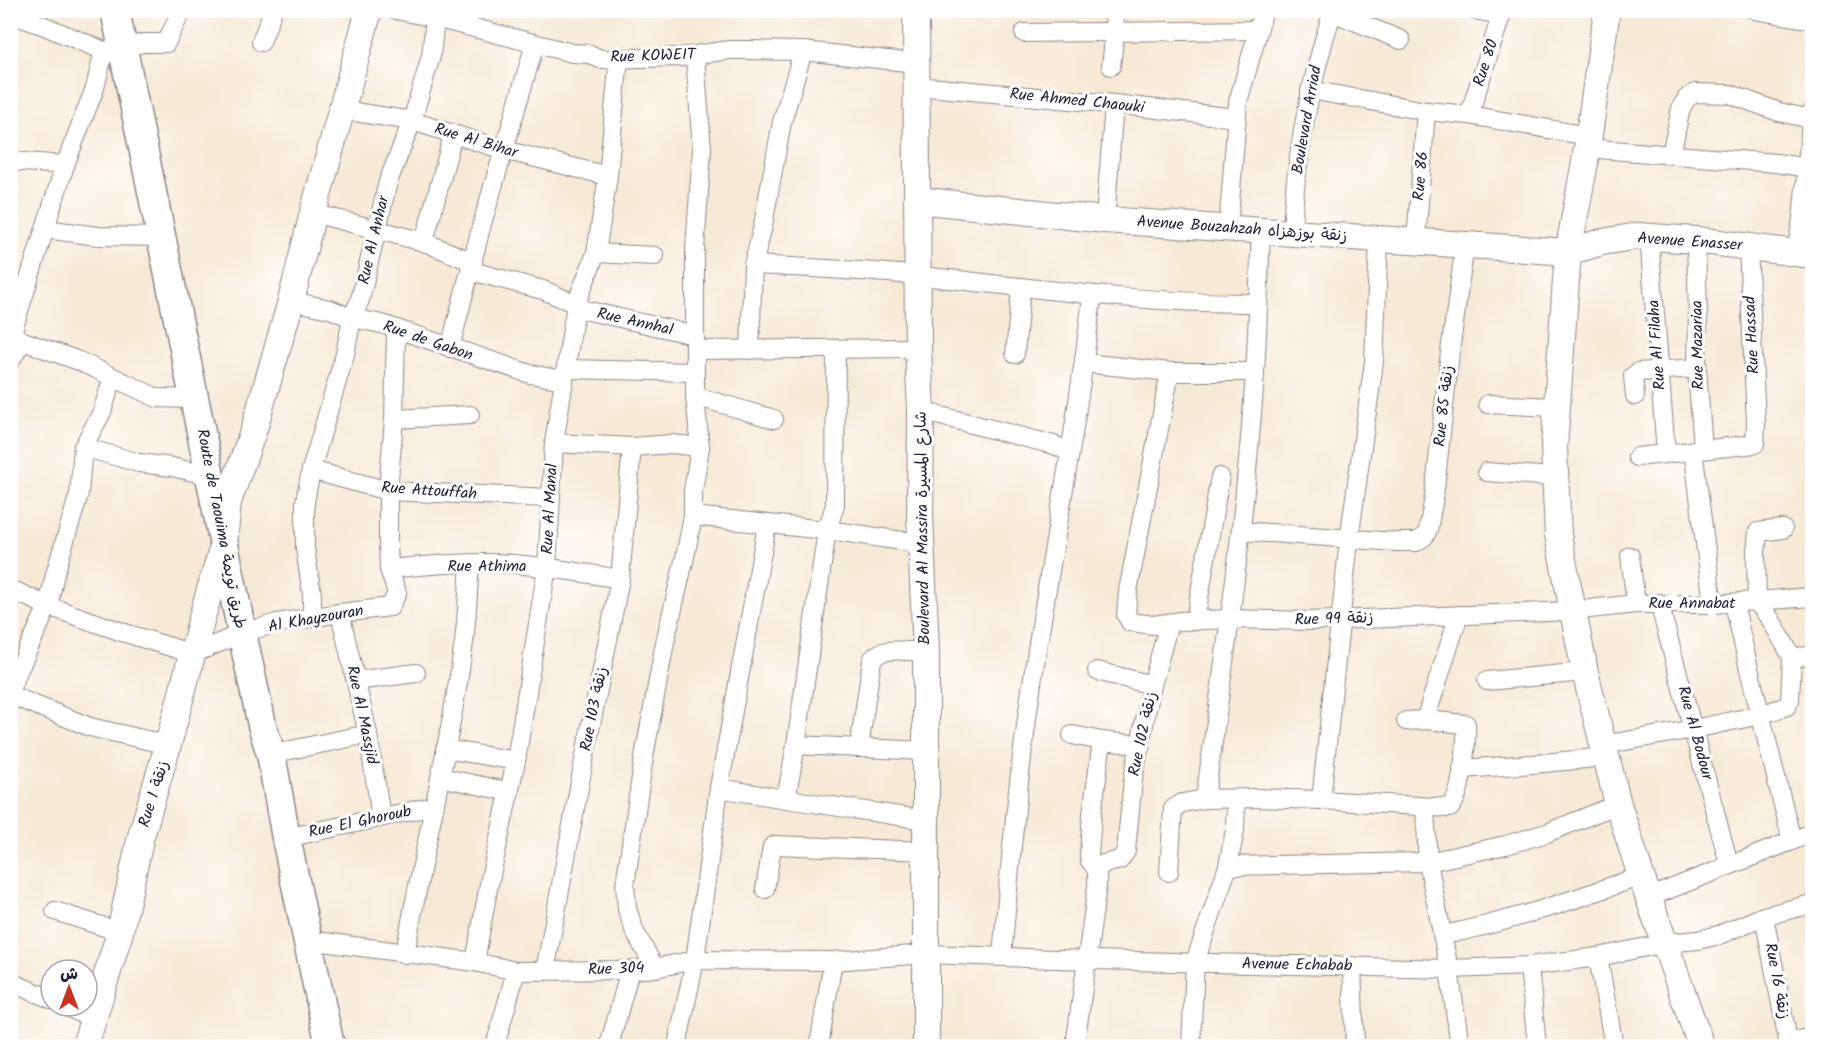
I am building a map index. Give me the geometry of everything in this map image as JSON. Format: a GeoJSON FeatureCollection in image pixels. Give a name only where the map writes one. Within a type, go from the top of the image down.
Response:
{"type":"FeatureCollection","features":[{"type":"Feature","properties":{"kind":"main road","name":"Route de Taouima طريق تويمة"},"geometry":{"type":"LineString","coordinates":[[115,10],[114,49],[161,237],[242,633],[262,725],[271,754],[286,838],[330,1047]]}},
{"type":"Feature","properties":{"kind":"street"},"geometry":{"type":"LineString","coordinates":[[10,14],[114,49],[144,43],[166,43],[182,10]]}},
{"type":"Feature","properties":{"kind":"street"},"geometry":{"type":"LineString","coordinates":[[261,42],[273,10]]}},
{"type":"Feature","properties":{"kind":"street","name":"Rue 1 زنقة"},"geometry":{"type":"LineString","coordinates":[[85,1047],[120,932],[141,836],[224,543],[228,502],[254,429],[291,301],[369,10]]}},
{"type":"Feature","properties":{"kind":"street","name":"Rue KOWEIT"},"geometry":{"type":"LineString","coordinates":[[396,10],[437,14],[535,44],[572,53],[590,54],[600,59],[695,56],[729,50],[803,51],[917,75]]}},
{"type":"Feature","properties":{"kind":"street","name":"Boulevard Al Massira شارع المسيرة"},"geometry":{"type":"LineString","coordinates":[[916,10],[916,201],[921,411],[920,543],[926,652],[927,751],[926,1047]]}},
{"type":"Feature","properties":{"kind":"street"},"geometry":{"type":"LineString","coordinates":[[1111,66],[1115,32],[1114,10]]}},
{"type":"Feature","properties":{"kind":"street"},"geometry":{"type":"LineString","coordinates":[[1228,229],[1238,102],[1264,10]]}},
{"type":"Feature","properties":{"kind":"street"},"geometry":{"type":"LineString","coordinates":[[1474,10],[1502,13]]}},
{"type":"Feature","properties":{"kind":"street"},"geometry":{"type":"LineString","coordinates":[[1607,10],[1568,252],[1556,407],[1554,477],[1558,535],[1571,611],[1618,804],[1701,1047]]}},
{"type":"Feature","properties":{"kind":"street"},"geometry":{"type":"LineString","coordinates":[[1754,10],[1812,20]]}},
{"type":"Feature","properties":{"kind":"street"},"geometry":{"type":"LineString","coordinates":[[1332,11],[1401,40]]}},
{"type":"Feature","properties":{"kind":"street","name":"Boulevard Arriad"},"geometry":{"type":"LineString","coordinates":[[1292,232],[1294,193],[1310,90],[1332,11]]}},
{"type":"Feature","properties":{"kind":"street","name":"Rue 80"},"geometry":{"type":"LineString","coordinates":[[1469,115],[1502,13]]}},
{"type":"Feature","properties":{"kind":"street","name":"Rue Al Anhar"},"geometry":{"type":"LineString","coordinates":[[312,618],[312,594],[308,578],[309,564],[305,548],[304,524],[311,470],[345,354],[352,318],[360,300],[388,182],[412,122],[431,56],[437,14]]}},
{"type":"Feature","properties":{"kind":"street"},"geometry":{"type":"LineString","coordinates":[[1024,33],[1258,30]]}},
{"type":"Feature","properties":{"kind":"street"},"geometry":{"type":"LineString","coordinates":[[450,348],[535,44]]}},
{"type":"Feature","properties":{"kind":"street"},"geometry":{"type":"LineString","coordinates":[[10,361],[45,229],[65,165],[95,88],[114,49]]}},
{"type":"Feature","properties":{"kind":"street"},"geometry":{"type":"LineString","coordinates":[[750,350],[753,265],[762,230],[782,122],[803,51]]}},
{"type":"Feature","properties":{"kind":"street"},"geometry":{"type":"LineString","coordinates":[[655,968],[635,932],[627,909],[625,875],[665,642],[686,557],[700,447],[695,396],[694,249],[702,148],[695,56]]}},
{"type":"Feature","properties":{"kind":"street","name":"Rue Al Manal"},"geometry":{"type":"LineString","coordinates":[[475,962],[489,884],[516,761],[547,567],[554,443],[576,306],[596,253],[608,176],[619,57]]}},
{"type":"Feature","properties":{"kind":"street","name":"Rue Ahmed Chaouki"},"geometry":{"type":"LineString","coordinates":[[917,75],[1114,104],[1236,118]]}},
{"type":"Feature","properties":{"kind":"street"},"geometry":{"type":"LineString","coordinates":[[1310,90],[1426,111],[1469,115],[1587,142],[1671,155],[1808,168]]}},
{"type":"Feature","properties":{"kind":"street"},"geometry":{"type":"LineString","coordinates":[[1671,155],[1684,101],[1690,94],[1730,94],[1779,112],[1812,115],[1802,219],[1804,253]]}},
{"type":"Feature","properties":{"kind":"street"},"geometry":{"type":"LineString","coordinates":[[1105,220],[1114,104]]}},
{"type":"Feature","properties":{"kind":"street","name":"Rue Al Bihar"},"geometry":{"type":"LineString","coordinates":[[342,110],[412,122],[504,150],[608,176]]}},
{"type":"Feature","properties":{"kind":"street","name":"Rue 86"},"geometry":{"type":"LineString","coordinates":[[1416,241],[1426,111]]}},
{"type":"Feature","properties":{"kind":"street"},"geometry":{"type":"LineString","coordinates":[[424,242],[453,135]]}},
{"type":"Feature","properties":{"kind":"street"},"geometry":{"type":"LineString","coordinates":[[10,161],[65,165]]}},
{"type":"Feature","properties":{"kind":"street","name":"Avenue Bouzahzah زنقة بوزهزاه"},"geometry":{"type":"LineString","coordinates":[[916,201],[1105,220],[1568,252]]}},
{"type":"Feature","properties":{"kind":"street","name":"Rue Annhal"},"geometry":{"type":"LineString","coordinates":[[313,213],[424,242],[472,266],[543,290],[576,306],[695,343],[750,350],[918,348]]}},
{"type":"Feature","properties":{"kind":"street"},"geometry":{"type":"LineString","coordinates":[[45,229],[98,236],[161,237]]}},
{"type":"Feature","properties":{"kind":"street"},"geometry":{"type":"LineString","coordinates":[[1205,799],[1241,531],[1256,372],[1261,231]]}},
{"type":"Feature","properties":{"kind":"street","name":"Avenue Enasser"},"geometry":{"type":"LineString","coordinates":[[1568,252],[1602,242],[1638,236],[1696,240],[1804,253]]}},
{"type":"Feature","properties":{"kind":"street","name":"Rue Al Filaha"},"geometry":{"type":"LineString","coordinates":[[1649,237],[1666,453]]}},
{"type":"Feature","properties":{"kind":"street"},"geometry":{"type":"LineString","coordinates":[[1322,800],[1348,540],[1374,362],[1379,238]]}},
{"type":"Feature","properties":{"kind":"street","name":"Rue Mazariaa"},"geometry":{"type":"LineString","coordinates":[[1696,240],[1698,450],[1713,604]]}},
{"type":"Feature","properties":{"kind":"street","name":"Rue 85 زنقة"},"geometry":{"type":"LineString","coordinates":[[1241,531],[1396,542],[1416,542],[1424,537],[1428,530],[1434,497],[1465,244]]}},
{"type":"Feature","properties":{"kind":"street","name":"Rue Hassad"},"geometry":{"type":"LineString","coordinates":[[1698,450],[1755,444],[1748,246]]}},
{"type":"Feature","properties":{"kind":"street"},"geometry":{"type":"LineString","coordinates":[[596,253],[655,256]]}},
{"type":"Feature","properties":{"kind":"street"},"geometry":{"type":"LineString","coordinates":[[753,265],[919,276],[1092,296],[1209,304],[1258,303]]}},
{"type":"Feature","properties":{"kind":"street"},"geometry":{"type":"LineString","coordinates":[[1016,354],[1021,287]]}},
{"type":"Feature","properties":{"kind":"street"},"geometry":{"type":"LineString","coordinates":[[1002,957],[1013,829],[1027,715],[1084,363],[1092,296]]}},
{"type":"Feature","properties":{"kind":"street","name":"Rue de Gabon"},"geometry":{"type":"LineString","coordinates":[[291,301],[330,309],[530,374],[695,372]]}},
{"type":"Feature","properties":{"kind":"street"},"geometry":{"type":"LineString","coordinates":[[389,569],[388,491],[396,330]]}},
{"type":"Feature","properties":{"kind":"street"},"geometry":{"type":"LineString","coordinates":[[15,336],[79,361],[157,398],[195,399]]}},
{"type":"Feature","properties":{"kind":"street"},"geometry":{"type":"LineString","coordinates":[[786,800],[827,530],[835,505],[836,349]]}},
{"type":"Feature","properties":{"kind":"street"},"geometry":{"type":"LineString","coordinates":[[1084,363],[1170,372],[1256,372]]}},
{"type":"Feature","properties":{"kind":"street"},"geometry":{"type":"LineString","coordinates":[[1635,396],[1633,376],[1638,372],[1697,368]]}},
{"type":"Feature","properties":{"kind":"street","name":"Rue 99 زنقة"},"geometry":{"type":"LineString","coordinates":[[1170,372],[1128,591],[1126,609],[1127,619],[1130,622],[1154,625],[1230,619],[1309,621],[1571,611]]}},
{"type":"Feature","properties":{"kind":"street"},"geometry":{"type":"LineString","coordinates":[[10,689],[48,606],[79,494],[83,447],[102,412],[113,377]]}},
{"type":"Feature","properties":{"kind":"street"},"geometry":{"type":"LineString","coordinates":[[695,396],[774,420]]}},
{"type":"Feature","properties":{"kind":"street"},"geometry":{"type":"LineString","coordinates":[[1488,404],[1556,407]]}},
{"type":"Feature","properties":{"kind":"street"},"geometry":{"type":"LineString","coordinates":[[921,411],[1054,444],[1068,451]]}},
{"type":"Feature","properties":{"kind":"street"},"geometry":{"type":"LineString","coordinates":[[393,419],[470,415]]}},
{"type":"Feature","properties":{"kind":"street"},"geometry":{"type":"LineString","coordinates":[[554,443],[632,447],[672,444],[700,447]]}},
{"type":"Feature","properties":{"kind":"street"},"geometry":{"type":"LineString","coordinates":[[83,447],[139,463],[172,467],[211,476]]}},
{"type":"Feature","properties":{"kind":"street","name":"Rue 103 زنقة"},"geometry":{"type":"LineString","coordinates":[[545,970],[620,579],[632,447]]}},
{"type":"Feature","properties":{"kind":"street"},"geometry":{"type":"LineString","coordinates":[[1637,458],[1698,450]]}},
{"type":"Feature","properties":{"kind":"street","name":"Rue Attouffah"},"geometry":{"type":"LineString","coordinates":[[311,470],[388,491],[550,498]]}},
{"type":"Feature","properties":{"kind":"street"},"geometry":{"type":"LineString","coordinates":[[1487,472],[1554,477]]}},
{"type":"Feature","properties":{"kind":"street"},"geometry":{"type":"LineString","coordinates":[[1195,621],[1220,477]]}},
{"type":"Feature","properties":{"kind":"street"},"geometry":{"type":"LineString","coordinates":[[693,516],[827,530],[892,541],[920,543]]}},
{"type":"Feature","properties":{"kind":"street"},"geometry":{"type":"LineString","coordinates":[[677,1047],[695,960],[719,788],[767,525]]}},
{"type":"Feature","properties":{"kind":"street"},"geometry":{"type":"LineString","coordinates":[[1462,769],[1533,764],[1604,751],[1760,715],[1786,706],[1790,700],[1792,657],[1776,627],[1757,602],[1756,552],[1758,532],[1783,529]]}},
{"type":"Feature","properties":{"kind":"street"},"geometry":{"type":"LineString","coordinates":[[1630,556],[1636,604]]}},
{"type":"Feature","properties":{"kind":"street"},"geometry":{"type":"LineString","coordinates":[[405,954],[464,641],[470,564]]}},
{"type":"Feature","properties":{"kind":"street","name":"Rue Athima"},"geometry":{"type":"LineString","coordinates":[[389,569],[512,564],[547,567],[620,579]]}},
{"type":"Feature","properties":{"kind":"street","name":"Al Khayzouran"},"geometry":{"type":"LineString","coordinates":[[193,654],[242,633],[277,623],[390,607],[397,593],[389,569]]}},
{"type":"Feature","properties":{"kind":"street"},"geometry":{"type":"LineString","coordinates":[[10,589],[48,606],[193,654]]}},
{"type":"Feature","properties":{"kind":"street","name":"Rue Annabat"},"geometry":{"type":"LineString","coordinates":[[1571,611],[1636,604],[1713,604],[1812,597]]}},
{"type":"Feature","properties":{"kind":"street","name":"Rue Al Bodour"},"geometry":{"type":"LineString","coordinates":[[1659,603],[1729,864]]}},
{"type":"Feature","properties":{"kind":"street"},"geometry":{"type":"LineString","coordinates":[[1734,603],[1792,841]]}},
{"type":"Feature","properties":{"kind":"street","name":"Rue Al Massjid"},"geometry":{"type":"LineString","coordinates":[[340,613],[368,734],[381,817]]}},
{"type":"Feature","properties":{"kind":"street"},"geometry":{"type":"LineString","coordinates":[[1425,720],[1459,615]]}},
{"type":"Feature","properties":{"kind":"street","name":"Rue 102 زنقة"},"geometry":{"type":"LineString","coordinates":[[1096,866],[1120,860],[1127,846],[1133,779],[1152,685],[1169,623]]}},
{"type":"Feature","properties":{"kind":"street"},"geometry":{"type":"LineString","coordinates":[[859,748],[874,656],[886,651],[926,652]]}},
{"type":"Feature","properties":{"kind":"street"},"geometry":{"type":"LineString","coordinates":[[1792,657],[1812,656]]}},
{"type":"Feature","properties":{"kind":"street"},"geometry":{"type":"LineString","coordinates":[[1097,671],[1152,685]]}},
{"type":"Feature","properties":{"kind":"street"},"geometry":{"type":"LineString","coordinates":[[1487,681],[1585,672]]}},
{"type":"Feature","properties":{"kind":"street"},"geometry":{"type":"LineString","coordinates":[[356,681],[416,673]]}},
{"type":"Feature","properties":{"kind":"street"},"geometry":{"type":"LineString","coordinates":[[10,695],[90,727],[168,746]]}},
{"type":"Feature","properties":{"kind":"street"},"geometry":{"type":"LineString","coordinates":[[1169,872],[1173,809],[1182,803],[1205,799],[1278,798],[1443,809],[1453,807],[1458,794],[1462,769],[1466,723],[1406,721]]}},
{"type":"Feature","properties":{"kind":"street"},"geometry":{"type":"LineString","coordinates":[[271,754],[368,734]]}},
{"type":"Feature","properties":{"kind":"street"},"geometry":{"type":"LineString","coordinates":[[1072,735],[1141,745]]}},
{"type":"Feature","properties":{"kind":"street"},"geometry":{"type":"LineString","coordinates":[[1075,1047],[1097,886],[1096,866],[1090,861],[1089,855],[1102,741]]}},
{"type":"Feature","properties":{"kind":"street"},"geometry":{"type":"LineString","coordinates":[[796,745],[927,751]]}},
{"type":"Feature","properties":{"kind":"street"},"geometry":{"type":"LineString","coordinates":[[445,749],[516,761]]}},
{"type":"Feature","properties":{"kind":"street"},"geometry":{"type":"LineString","coordinates":[[440,777],[510,792]]}},
{"type":"Feature","properties":{"kind":"street"},"geometry":{"type":"LineString","coordinates":[[719,788],[926,820]]}},
{"type":"Feature","properties":{"kind":"street"},"geometry":{"type":"LineString","coordinates":[[1191,1047],[1195,962],[1228,866],[1235,830],[1236,800]]}},
{"type":"Feature","properties":{"kind":"street"},"geometry":{"type":"LineString","coordinates":[[1228,866],[1428,862],[1527,839],[1618,804]]}},
{"type":"Feature","properties":{"kind":"street","name":"Rue El Ghoroub"},"geometry":{"type":"LineString","coordinates":[[286,838],[434,806]]}},
{"type":"Feature","properties":{"kind":"street"},"geometry":{"type":"LineString","coordinates":[[1425,808],[1428,862],[1449,969],[1460,1047]]}},
{"type":"Feature","properties":{"kind":"street"},"geometry":{"type":"LineString","coordinates":[[1443,935],[1482,927],[1590,894],[1645,887],[1729,864],[1812,832]]}},
{"type":"Feature","properties":{"kind":"street"},"geometry":{"type":"LineString","coordinates":[[765,889],[772,848],[777,845],[926,851]]}},
{"type":"Feature","properties":{"kind":"street","name":"Avenue Echabab"},"geometry":{"type":"LineString","coordinates":[[926,954],[1449,969],[1529,966],[1598,957],[1666,943],[1713,937],[1764,916],[1812,904]]}},
{"type":"Feature","properties":{"kind":"street"},"geometry":{"type":"LineString","coordinates":[[55,911],[120,932]]}},
{"type":"Feature","properties":{"kind":"street","name":"Rue 16 زنقة"},"geometry":{"type":"LineString","coordinates":[[1764,916],[1789,1045]]}},
{"type":"Feature","properties":{"kind":"street","name":"Rue 304"},"geometry":{"type":"LineString","coordinates":[[308,940],[475,962],[516,971],[630,970],[655,968],[695,960],[833,961],[926,954]]}},
{"type":"Feature","properties":{"kind":"street"},"geometry":{"type":"LineString","coordinates":[[1598,957],[1614,1047]]}},
{"type":"Feature","properties":{"kind":"street"},"geometry":{"type":"LineString","coordinates":[[819,1047],[833,961]]}},
{"type":"Feature","properties":{"kind":"street"},"geometry":{"type":"LineString","coordinates":[[1352,966],[1355,1047]]}},
{"type":"Feature","properties":{"kind":"street"},"geometry":{"type":"LineString","coordinates":[[1529,966],[1537,1047]]}},
{"type":"Feature","properties":{"kind":"street"},"geometry":{"type":"LineString","coordinates":[[609,1047],[630,970]]}},
{"type":"Feature","properties":{"kind":"street"},"geometry":{"type":"LineString","coordinates":[[495,1047],[516,971]]}},
{"type":"Feature","properties":{"kind":"street"},"geometry":{"type":"LineString","coordinates":[[10,982],[39,994]]}},
{"type":"Feature","properties":{"kind":"street"},"geometry":{"type":"LineString","coordinates":[[1789,1045],[1812,1036]]}}]}
